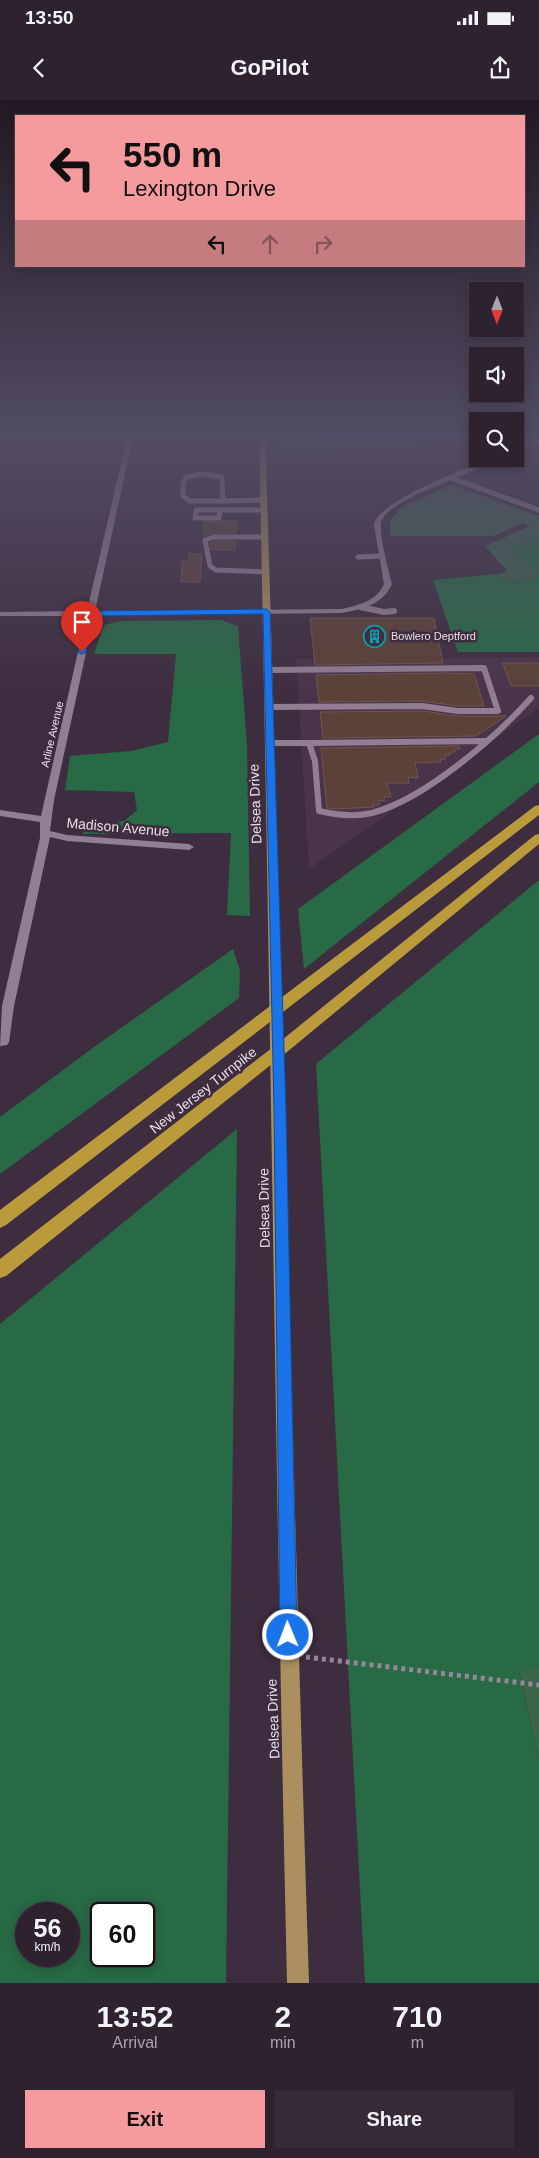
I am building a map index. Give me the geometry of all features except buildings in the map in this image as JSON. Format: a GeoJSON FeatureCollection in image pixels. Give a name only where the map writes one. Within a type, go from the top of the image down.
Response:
{"type":"FeatureCollection","features":[{"type":"Feature","properties":{"kind":"highway","name":"New Jersey Turnpike"},"geometry":{"type":"LineString","coordinates":[[0,1220],[539,809]]}},
{"type":"Feature","properties":{"kind":"highway","name":"New Jersey Turnpike"},"geometry":{"type":"LineString","coordinates":[[0,1270],[282,1048],[539,838]]}},
{"type":"Feature","properties":{"kind":"main road","name":"Delsea Drive"},"geometry":{"type":"LineString","coordinates":[[264,521],[280,1109],[288,1654],[298,1983]]}},
{"type":"Feature","properties":{"kind":"street","name":"Arline Avenue"},"geometry":{"type":"LineString","coordinates":[[3,1042],[8,1006],[45,833],[45,820],[112,521]]}},
{"type":"Feature","properties":{"kind":"street"},"geometry":{"type":"LineString","coordinates":[[0,614],[267,612],[342,610],[360,606],[374,601],[386,591],[388,584],[377,525],[379,521]]}},
{"type":"Feature","properties":{"kind":"street"},"geometry":{"type":"LineString","coordinates":[[0,813],[45,820]]}},
{"type":"Feature","properties":{"kind":"street","name":"Madison Avenue"},"geometry":{"type":"LineString","coordinates":[[45,833],[68,838],[189,847]]}},
{"type":"Feature","properties":{"kind":"lane"},"geometry":{"type":"LineString","coordinates":[[265,537],[214,536],[205,540],[210,566],[216,570],[266,572]]}},
{"type":"Feature","properties":{"kind":"lane"},"geometry":{"type":"LineString","coordinates":[[358,557],[383,556]]}},
{"type":"Feature","properties":{"kind":"lane"},"geometry":{"type":"LineString","coordinates":[[360,606],[384,612],[394,611]]}},
{"type":"Feature","properties":{"kind":"lane"},"geometry":{"type":"LineString","coordinates":[[268,670],[484,668],[498,711],[451,711],[422,706],[270,707]]}},
{"type":"Feature","properties":{"kind":"lane"},"geometry":{"type":"LineString","coordinates":[[309,743],[315,761],[319,811],[335,816],[372,813],[400,803],[461,761],[522,709],[531,698]]}},
{"type":"Feature","properties":{"kind":"lane"},"geometry":{"type":"LineString","coordinates":[[270,743],[486,741]]}},
{"type":"Feature","properties":{"kind":"path"},"geometry":{"type":"LineString","coordinates":[[288,1654],[539,1685]]}},
{"type":"Feature","properties":{"kind":"shaded area"},"geometry":{"type":"Polygon","coordinates":[[[539,657],[539,708],[309,869],[296,659],[539,657]]]}},
{"type":"Feature","properties":{"kind":"green space"},"geometry":{"type":"Polygon","coordinates":[[[390,521],[539,521],[539,539],[520,543],[511,550],[539,572],[524,580],[503,577],[497,574],[506,572],[506,570],[485,546],[530,526],[523,523],[494,536],[390,536],[390,521]]]}},
{"type":"Feature","properties":{"kind":"green space"},"geometry":{"type":"Polygon","coordinates":[[[539,539],[539,572],[511,550],[520,543],[539,539]]]}},
{"type":"Feature","properties":{"kind":"green space"},"geometry":{"type":"Polygon","coordinates":[[[539,572],[539,652],[458,652],[433,580],[497,574],[507,579],[518,581],[529,579],[539,572]]]}},
{"type":"Feature","properties":{"kind":"green space"},"geometry":{"type":"Polygon","coordinates":[[[221,620],[238,626],[247,745],[250,916],[227,915],[231,833],[82,834],[89,826],[124,821],[137,810],[134,792],[65,790],[70,756],[131,751],[168,742],[176,654],[94,654],[104,625],[120,621],[221,620]]]}},
{"type":"Feature","properties":{"kind":"green space"},"geometry":{"type":"Polygon","coordinates":[[[539,734],[539,782],[304,969],[298,909],[539,734]]]}},
{"type":"Feature","properties":{"kind":"green space"},"geometry":{"type":"Polygon","coordinates":[[[539,880],[539,1667],[519,1672],[539,1760],[539,1983],[365,1983],[316,1064],[539,880]]]}},
{"type":"Feature","properties":{"kind":"green space"},"geometry":{"type":"Polygon","coordinates":[[[233,949],[240,971],[239,998],[0,1174],[0,1117],[94,1047],[233,949]]]}},
{"type":"Feature","properties":{"kind":"green space"},"geometry":{"type":"Polygon","coordinates":[[[237,1129],[226,1983],[0,1983],[0,1324],[237,1129]]]}},
{"type":"Feature","properties":{"kind":"green space"},"geometry":{"type":"Polygon","coordinates":[[[539,1667],[539,1760],[519,1671],[539,1667]]]}},
{"type":"Feature","properties":{"kind":"place","name":"Bowlero Deptford"},"geometry":{"type":"Point","coordinates":[375,636]}},
{"type":"Feature","properties":{"kind":"route"},"geometry":{"type":"LineString","coordinates":[[82,652],[91,614],[267,612],[280,1109],[288,1635]]}}]}
